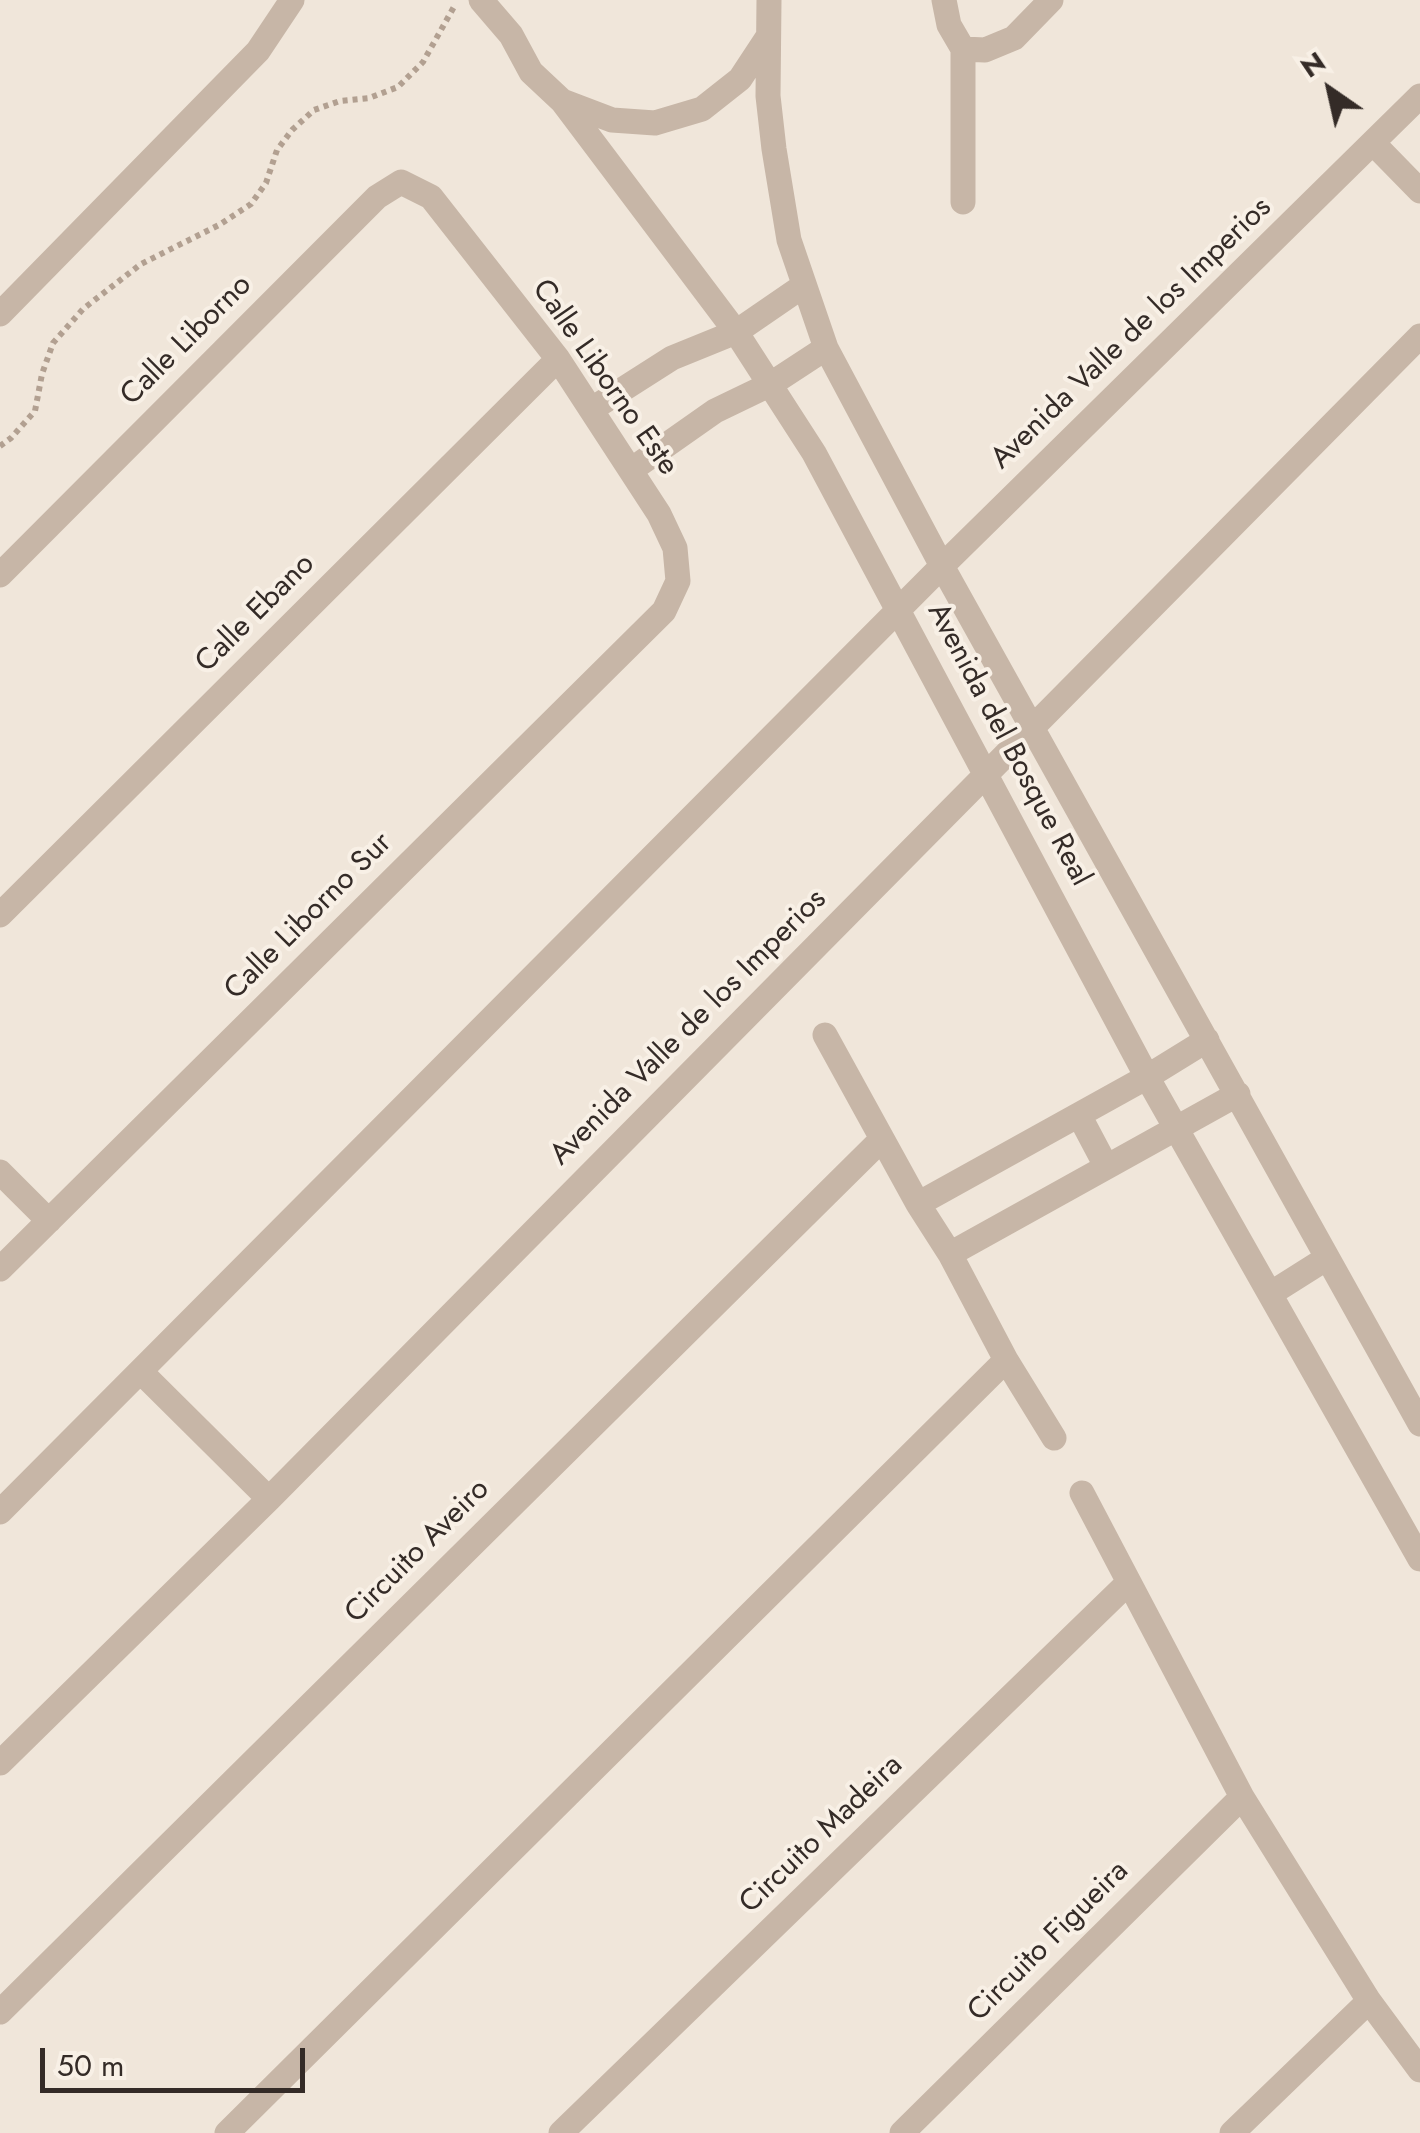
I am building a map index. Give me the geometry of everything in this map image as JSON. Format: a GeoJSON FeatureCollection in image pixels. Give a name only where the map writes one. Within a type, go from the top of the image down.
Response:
{"type":"FeatureCollection","features":[{"type":"Feature","properties":{"kind":"street"},"geometry":{"type":"LineString","coordinates":[[0,314],[258,50],[292,0]]}},
{"type":"Feature","properties":{"kind":"street","name":"Avenida del Bosque Real"},"geometry":{"type":"LineString","coordinates":[[481,0],[510,35],[531,72],[562,101],[736,332],[814,452],[1147,1078],[1420,1559]]}},
{"type":"Feature","properties":{"kind":"street"},"geometry":{"type":"LineString","coordinates":[[506,0],[510,35]]}},
{"type":"Feature","properties":{"kind":"street","name":"Avenida del Bosque Real"},"geometry":{"type":"LineString","coordinates":[[769,0],[768,96],[774,149],[789,240],[826,348],[942,566],[1420,1424]]}},
{"type":"Feature","properties":{"kind":"street"},"geometry":{"type":"LineString","coordinates":[[944,0],[949,25],[963,50],[964,202]]}},
{"type":"Feature","properties":{"kind":"street"},"geometry":{"type":"LineString","coordinates":[[963,50],[985,50],[1014,38],[1051,0]]}},
{"type":"Feature","properties":{"kind":"street"},"geometry":{"type":"LineString","coordinates":[[562,101],[612,120],[655,124],[702,109],[740,80],[767,38]]}},
{"type":"Feature","properties":{"kind":"street","name":"Avenida Valle de los Imperios"},"geometry":{"type":"LineString","coordinates":[[0,1512],[942,566],[1420,96]]}},
{"type":"Feature","properties":{"kind":"street"},"geometry":{"type":"LineString","coordinates":[[1374,143],[1420,191]]}},
{"type":"Feature","properties":{"kind":"street","name":"Calle Liborno"},"geometry":{"type":"LineString","coordinates":[[0,575],[376,197],[401,182],[431,197]]}},
{"type":"Feature","properties":{"kind":"street","name":"Calle Liborno Este"},"geometry":{"type":"LineString","coordinates":[[431,197],[558,359],[631,470],[675,548],[678,581],[664,611]]}},
{"type":"Feature","properties":{"kind":"street"},"geometry":{"type":"LineString","coordinates":[[592,409],[672,358],[736,332],[804,286]]}},
{"type":"Feature","properties":{"kind":"street","name":"Avenida Valle de los Imperios"},"geometry":{"type":"LineString","coordinates":[[0,1762],[268,1499],[1420,336]]}},
{"type":"Feature","properties":{"kind":"street"},"geometry":{"type":"LineString","coordinates":[[631,470],[715,410],[772,384],[826,348]]}},
{"type":"Feature","properties":{"kind":"street","name":"Calle Ebano"},"geometry":{"type":"LineString","coordinates":[[0,915],[558,359]]}},
{"type":"Feature","properties":{"kind":"street","name":"Calle Liborno Sur"},"geometry":{"type":"LineString","coordinates":[[0,1268],[664,611]]}},
{"type":"Feature","properties":{"kind":"street"},"geometry":{"type":"LineString","coordinates":[[825,1035],[1006,1360],[1054,1438]]}},
{"type":"Feature","properties":{"kind":"street"},"geometry":{"type":"LineString","coordinates":[[918,1204],[1147,1078],[1208,1040]]}},
{"type":"Feature","properties":{"kind":"street"},"geometry":{"type":"LineString","coordinates":[[950,1254],[1238,1094]]}},
{"type":"Feature","properties":{"kind":"street"},"geometry":{"type":"LineString","coordinates":[[1079,1115],[1106,1166]]}},
{"type":"Feature","properties":{"kind":"street","name":"Circuito Aveiro"},"geometry":{"type":"LineString","coordinates":[[0,2012],[882,1139]]}},
{"type":"Feature","properties":{"kind":"street"},"geometry":{"type":"LineString","coordinates":[[0,1172],[49,1221]]}},
{"type":"Feature","properties":{"kind":"street"},"geometry":{"type":"LineString","coordinates":[[1270,1294],[1326,1258]]}},
{"type":"Feature","properties":{"kind":"street"},"geometry":{"type":"LineString","coordinates":[[227,2133],[1006,1360]]}},
{"type":"Feature","properties":{"kind":"street"},"geometry":{"type":"LineString","coordinates":[[141,1372],[268,1499]]}},
{"type":"Feature","properties":{"kind":"street"},"geometry":{"type":"LineString","coordinates":[[1082,1493],[1242,1797],[1369,2001],[1416,2056]]}},
{"type":"Feature","properties":{"kind":"street","name":"Circuito Madeira"},"geometry":{"type":"LineString","coordinates":[[561,2133],[1128,1583]]}},
{"type":"Feature","properties":{"kind":"street","name":"Circuito Figueira"},"geometry":{"type":"LineString","coordinates":[[902,2133],[1242,1797]]}},
{"type":"Feature","properties":{"kind":"street"},"geometry":{"type":"LineString","coordinates":[[1232,2133],[1369,2001]]}},
{"type":"Feature","properties":{"kind":"path"},"geometry":{"type":"LineString","coordinates":[[0,446],[35,412],[42,374],[54,343],[84,309],[141,264],[220,225],[251,204],[266,183],[277,150],[314,110],[398,87],[423,62],[458,0]]}}]}
